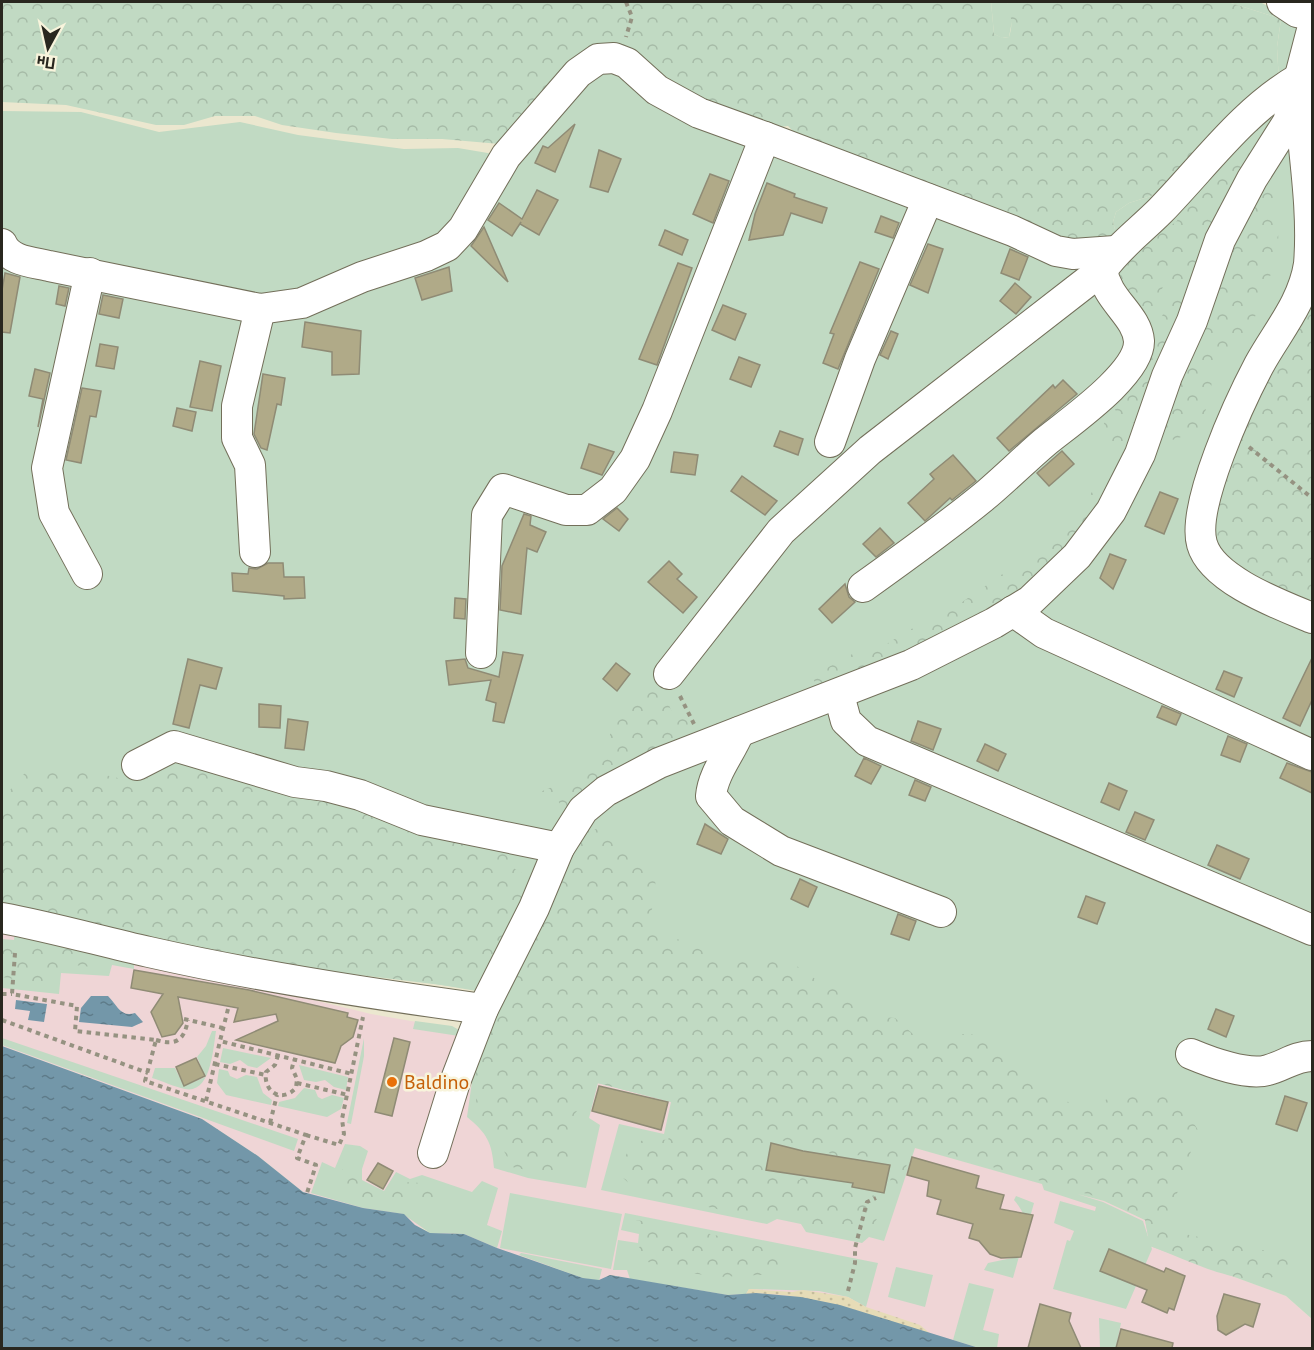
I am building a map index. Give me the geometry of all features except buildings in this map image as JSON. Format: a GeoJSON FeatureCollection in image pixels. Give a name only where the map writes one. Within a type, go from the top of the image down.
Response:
{"type":"FeatureCollection","features":[{"type":"Feature","properties":{"kind":"lane"},"geometry":{"type":"LineString","coordinates":[[1282,2],[1297,12],[1312,15]]}},
{"type":"Feature","properties":{"kind":"lane"},"geometry":{"type":"LineString","coordinates":[[433,1153],[455,1082],[483,1010],[534,908],[559,848],[583,810],[606,791],[659,763],[839,695],[911,665],[1030,601],[1077,556],[1111,511],[1140,454],[1167,376],[1191,321],[1220,240],[1252,179],[1288,122],[1312,30]]}},
{"type":"Feature","properties":{"kind":"lane"},"geometry":{"type":"LineString","coordinates":[[2,244],[5,252],[18,259],[260,309],[303,303],[362,277],[426,256],[447,246],[463,229],[506,156],[578,73],[598,59],[614,58],[627,63],[657,90],[699,113],[1013,231],[1056,251],[1109,260]]}},
{"type":"Feature","properties":{"kind":"lane"},"geometry":{"type":"LineString","coordinates":[[669,674],[781,531],[887,436],[1109,260],[1160,211],[1204,162],[1274,93],[1298,79]]}},
{"type":"Feature","properties":{"kind":"lane"},"geometry":{"type":"LineString","coordinates":[[1298,79],[1300,117],[1310,190],[1309,265],[1295,307],[1259,365],[1229,433],[1205,495],[1200,522],[1202,545],[1215,564],[1241,585],[1312,618]]}},
{"type":"Feature","properties":{"kind":"lane"},"geometry":{"type":"LineString","coordinates":[[481,653],[487,515],[503,489],[566,510],[587,510],[613,490],[634,459],[657,411],[765,136]]}},
{"type":"Feature","properties":{"kind":"lane"},"geometry":{"type":"LineString","coordinates":[[830,442],[868,338],[928,199]]}},
{"type":"Feature","properties":{"kind":"lane"},"geometry":{"type":"LineString","coordinates":[[864,587],[987,494],[1046,441],[1090,407],[1122,375],[1136,354],[1139,342],[1133,322],[1105,286],[1109,260]]}},
{"type":"Feature","properties":{"kind":"lane"},"geometry":{"type":"LineString","coordinates":[[87,574],[54,513],[47,468],[90,273]]}},
{"type":"Feature","properties":{"kind":"lane"},"geometry":{"type":"LineString","coordinates":[[255,552],[250,465],[237,438],[237,406],[250,341],[260,309]]}},
{"type":"Feature","properties":{"kind":"lane"},"geometry":{"type":"LineString","coordinates":[[1013,611],[1044,633],[1312,755]]}},
{"type":"Feature","properties":{"kind":"lane"},"geometry":{"type":"LineString","coordinates":[[839,695],[846,721],[867,741],[1312,930]]}},
{"type":"Feature","properties":{"kind":"lane"},"geometry":{"type":"LineString","coordinates":[[739,732],[729,756],[713,780],[711,796],[732,821],[781,851],[941,912]]}},
{"type":"Feature","properties":{"kind":"lane"},"geometry":{"type":"LineString","coordinates":[[137,765],[174,746],[295,782],[326,786],[360,795],[422,820],[559,848]]}},
{"type":"Feature","properties":{"kind":"lane"},"geometry":{"type":"LineString","coordinates":[[2,918],[149,952],[368,993],[483,1010]]}},
{"type":"Feature","properties":{"kind":"lane"},"geometry":{"type":"LineString","coordinates":[[1191,1054],[1219,1066],[1266,1071],[1300,1056],[1312,1056]]}},
{"type":"Feature","properties":{"kind":"path"},"geometry":{"type":"LineString","coordinates":[[614,58],[625,45],[632,17],[626,2]]}},
{"type":"Feature","properties":{"kind":"path"},"geometry":{"type":"LineString","coordinates":[[1229,433],[1312,498]]}},
{"type":"Feature","properties":{"kind":"path"},"geometry":{"type":"LineString","coordinates":[[669,674],[673,688],[689,711],[695,728],[696,749]]}},
{"type":"Feature","properties":{"kind":"path"},"geometry":{"type":"LineString","coordinates":[[12,994],[15,952]]}},
{"type":"Feature","properties":{"kind":"path"},"geometry":{"type":"LineString","coordinates":[[156,1040],[145,1081],[339,1145],[345,1134],[342,1119],[368,993]]}},
{"type":"Feature","properties":{"kind":"path"},"geometry":{"type":"LineString","coordinates":[[2,994],[77,1006],[75,1031],[166,1043],[178,1041],[185,1034],[186,1019],[223,1028]]}},
{"type":"Feature","properties":{"kind":"path"},"geometry":{"type":"LineString","coordinates":[[206,1101],[228,1009]]}},
{"type":"Feature","properties":{"kind":"path"},"geometry":{"type":"LineString","coordinates":[[2,1020],[147,1073]]}},
{"type":"Feature","properties":{"kind":"path"},"geometry":{"type":"LineString","coordinates":[[220,1041],[352,1074]]}},
{"type":"Feature","properties":{"kind":"path"},"geometry":{"type":"LineString","coordinates":[[277,1095],[266,1086],[266,1075],[278,1055]]}},
{"type":"Feature","properties":{"kind":"path"},"geometry":{"type":"LineString","coordinates":[[277,1095],[292,1092],[297,1083],[292,1068],[294,1059]]}},
{"type":"Feature","properties":{"kind":"path"},"geometry":{"type":"LineString","coordinates":[[215,1064],[266,1075]]}},
{"type":"Feature","properties":{"kind":"path"},"geometry":{"type":"LineString","coordinates":[[297,1083],[348,1095]]}},
{"type":"Feature","properties":{"kind":"path"},"geometry":{"type":"LineString","coordinates":[[270,1123],[277,1095]]}},
{"type":"Feature","properties":{"kind":"path"},"geometry":{"type":"LineString","coordinates":[[306,1135],[297,1158],[316,1165],[306,1196]]}},
{"type":"Feature","properties":{"kind":"path"},"geometry":{"type":"LineString","coordinates":[[848,1291],[862,1218],[867,1202],[876,1198]]}},
{"type":"Feature","properties":{"kind":"shaded area","name":"Baldino"},"geometry":{"type":"Polygon","coordinates":[[[2,924],[371,1014],[485,1034],[569,1076],[785,1130],[909,1146],[1104,1201],[1145,1220],[1151,1246],[1286,1296],[1312,1319],[1312,1348],[979,1348],[926,1334],[728,1295],[610,1275],[599,1281],[303,1192],[258,1156],[202,1119],[2,1046],[2,924]]]}},
{"type":"Feature","properties":{"kind":"green space"},"geometry":{"type":"Polygon","coordinates":[[[2,2],[991,2],[994,34],[1003,38],[1009,37],[1011,26],[1007,2],[1228,2],[1281,19],[1277,47],[1279,83],[1173,189],[1129,203],[1116,212],[1113,222],[1118,241],[1073,249],[795,133],[788,126],[779,127],[719,115],[625,56],[500,144],[442,139],[392,139],[336,133],[282,125],[255,116],[215,116],[184,125],[156,125],[66,105],[2,102],[2,2]]]}},
{"type":"Feature","properties":{"kind":"green space"},"geometry":{"type":"Polygon","coordinates":[[[991,2],[1007,2],[1013,16],[1009,37],[1002,38],[994,34],[991,2]]]}},
{"type":"Feature","properties":{"kind":"green space"},"geometry":{"type":"Polygon","coordinates":[[[1228,2],[1260,2],[1284,15],[1302,20],[1296,61],[1279,83],[1277,47],[1281,19],[1228,2]]]}},
{"type":"Feature","properties":{"kind":"green space"},"geometry":{"type":"Polygon","coordinates":[[[603,63],[1074,260],[1144,347],[1107,278],[1272,102],[1208,301],[1296,127],[1312,623],[1312,1319],[1286,1296],[1151,1246],[1152,1249],[1126,1309],[1053,1289],[1067,1240],[1070,1241],[1074,1231],[1054,1223],[1060,1201],[1095,1211],[1096,1207],[1044,1190],[1042,1184],[915,1148],[884,1241],[869,1237],[862,1243],[806,1232],[801,1224],[777,1219],[767,1224],[601,1190],[619,1124],[664,1134],[671,1102],[598,1083],[589,1118],[600,1125],[586,1188],[528,1178],[494,1168],[492,1152],[487,1139],[467,1117],[474,1067],[500,995],[2,910],[2,111],[81,112],[159,132],[240,122],[298,135],[404,149],[458,148],[511,157],[603,63]],[[1077,1194],[1103,1202],[1143,1221],[1148,1238],[1145,1220],[1104,1201],[1077,1194]]]}},
{"type":"Feature","properties":{"kind":"green space"},"geometry":{"type":"Polygon","coordinates":[[[1280,104],[1138,426],[1115,410],[1113,398],[1148,359],[1155,326],[1177,294],[1177,284],[1165,282],[1153,310],[1144,315],[1140,301],[1132,303],[1116,280],[1117,267],[1177,221],[1185,198],[1224,156],[1244,151],[1260,116],[1280,104]]]}},
{"type":"Feature","properties":{"kind":"green space"},"geometry":{"type":"Polygon","coordinates":[[[1271,177],[1276,192],[1279,252],[1246,341],[1216,365],[1202,426],[1175,440],[1157,436],[1250,200],[1271,177]]]}},
{"type":"Feature","properties":{"kind":"green space"},"geometry":{"type":"Polygon","coordinates":[[[1173,189],[1118,241],[1113,222],[1116,212],[1129,203],[1173,189]]]}},
{"type":"Feature","properties":{"kind":"green space"},"geometry":{"type":"Polygon","coordinates":[[[1312,269],[1312,612],[1222,564],[1206,534],[1209,505],[1312,269]]]}},
{"type":"Feature","properties":{"kind":"green space"},"geometry":{"type":"Polygon","coordinates":[[[1106,417],[1115,421],[1129,436],[1131,441],[1127,454],[1116,451],[1103,427],[1106,417]]]}},
{"type":"Feature","properties":{"kind":"green space"},"geometry":{"type":"Polygon","coordinates":[[[1114,479],[1095,522],[997,611],[565,816],[557,798],[533,799],[543,791],[578,778],[591,768],[607,748],[613,719],[620,709],[631,700],[662,683],[672,691],[668,702],[672,713],[681,714],[703,728],[818,689],[812,676],[856,652],[882,647],[909,630],[945,614],[1056,537],[1092,492],[1114,479]]]}},
{"type":"Feature","properties":{"kind":"green space"},"geometry":{"type":"Polygon","coordinates":[[[177,760],[451,835],[508,853],[515,869],[538,883],[484,978],[466,988],[269,964],[2,910],[2,799],[31,766],[63,765],[139,783],[177,760]]]}},
{"type":"Feature","properties":{"kind":"green space"},"geometry":{"type":"Polygon","coordinates":[[[596,829],[612,837],[655,876],[656,896],[647,925],[712,955],[775,957],[791,962],[818,981],[848,995],[858,1015],[895,1018],[922,1042],[941,1047],[958,1034],[985,1035],[1027,1066],[1032,1086],[1057,1100],[1092,1106],[1114,1096],[1166,1088],[1173,1090],[1198,1130],[1165,1230],[1291,1256],[1286,1271],[1271,1277],[1255,1279],[1237,1277],[1200,1266],[1150,1246],[1145,1220],[1105,1199],[918,1146],[913,1148],[894,1199],[888,1193],[891,1176],[896,1166],[858,1155],[842,1162],[817,1144],[793,1144],[772,1137],[766,1145],[765,1171],[800,1180],[808,1148],[812,1145],[819,1149],[808,1171],[816,1182],[880,1197],[881,1211],[873,1226],[844,1232],[817,1229],[803,1216],[779,1211],[755,1218],[636,1190],[619,1174],[626,1154],[640,1141],[668,1140],[678,1110],[671,1102],[597,1083],[574,1115],[566,1139],[572,1160],[565,1178],[512,1167],[495,1133],[477,1116],[475,1079],[482,1040],[575,835],[596,829]]]}},
{"type":"Feature","properties":{"kind":"green space"},"geometry":{"type":"Polygon","coordinates":[[[15,928],[134,962],[134,969],[112,965],[109,976],[61,973],[59,994],[2,988],[2,939],[14,940],[15,928]]]}},
{"type":"Feature","properties":{"kind":"green space"},"geometry":{"type":"Polygon","coordinates":[[[33,943],[64,947],[92,957],[92,967],[65,964],[45,980],[36,983],[2,977],[2,949],[33,943]]]}},
{"type":"Feature","properties":{"kind":"green space"},"geometry":{"type":"Polygon","coordinates":[[[415,1021],[452,1026],[459,1030],[459,1036],[413,1029],[415,1021]]]}},
{"type":"Feature","properties":{"kind":"green space"},"geometry":{"type":"Polygon","coordinates":[[[212,1031],[216,1031],[212,1059],[205,1078],[200,1085],[194,1089],[185,1089],[152,1078],[155,1068],[175,1068],[184,1086],[205,1077],[197,1057],[206,1046],[212,1031]]]}},
{"type":"Feature","properties":{"kind":"green space"},"geometry":{"type":"Polygon","coordinates":[[[2,1038],[298,1139],[294,1151],[2,1045],[2,1038]]]}},
{"type":"Feature","properties":{"kind":"green space"},"geometry":{"type":"Polygon","coordinates":[[[364,1038],[364,1056],[351,1124],[347,1123],[364,1038]]]}},
{"type":"Feature","properties":{"kind":"green space"},"geometry":{"type":"Polygon","coordinates":[[[223,1048],[271,1058],[257,1068],[248,1066],[240,1060],[230,1064],[220,1062],[223,1048]]]}},
{"type":"Feature","properties":{"kind":"green space"},"geometry":{"type":"Polygon","coordinates":[[[299,1065],[348,1077],[346,1090],[334,1087],[325,1080],[316,1082],[304,1080],[299,1065]]]}},
{"type":"Feature","properties":{"kind":"green space"},"geometry":{"type":"Polygon","coordinates":[[[219,1069],[228,1071],[230,1076],[237,1079],[246,1075],[257,1077],[263,1093],[272,1100],[271,1105],[226,1095],[217,1083],[219,1069]]]}},
{"type":"Feature","properties":{"kind":"green space"},"geometry":{"type":"Polygon","coordinates":[[[304,1088],[315,1090],[318,1097],[322,1099],[332,1095],[344,1098],[341,1109],[327,1117],[278,1106],[279,1102],[295,1098],[304,1088]]]}},
{"type":"Feature","properties":{"kind":"green space"},"geometry":{"type":"Polygon","coordinates":[[[345,1144],[360,1146],[368,1151],[362,1169],[362,1180],[384,1191],[396,1172],[410,1179],[422,1175],[472,1192],[482,1181],[498,1188],[487,1225],[502,1231],[497,1248],[464,1234],[430,1233],[403,1214],[363,1208],[311,1193],[322,1162],[335,1168],[345,1144]]]}},
{"type":"Feature","properties":{"kind":"green space"},"geometry":{"type":"Polygon","coordinates":[[[350,1159],[359,1179],[370,1190],[386,1195],[398,1181],[431,1184],[449,1191],[449,1201],[438,1205],[400,1199],[371,1202],[340,1187],[341,1172],[350,1159]]]}},
{"type":"Feature","properties":{"kind":"green space"},"geometry":{"type":"Polygon","coordinates":[[[510,1193],[622,1214],[611,1269],[500,1248],[510,1193]]]}},
{"type":"Feature","properties":{"kind":"green space"},"geometry":{"type":"Polygon","coordinates":[[[1016,1196],[1034,1203],[1013,1278],[984,1270],[988,1263],[1012,1258],[1021,1242],[1025,1222],[1024,1215],[1014,1200],[1016,1196]]]}},
{"type":"Feature","properties":{"kind":"green space"},"geometry":{"type":"Polygon","coordinates":[[[625,1213],[878,1263],[866,1307],[848,1297],[819,1291],[749,1289],[746,1294],[728,1295],[630,1279],[627,1270],[613,1270],[618,1240],[638,1243],[639,1234],[621,1230],[625,1213]]]}},
{"type":"Feature","properties":{"kind":"green space"},"geometry":{"type":"Polygon","coordinates":[[[636,1220],[693,1230],[768,1249],[786,1254],[791,1263],[779,1274],[718,1277],[677,1271],[632,1257],[644,1241],[642,1225],[636,1220]]]}},
{"type":"Feature","properties":{"kind":"green space"},"geometry":{"type":"Polygon","coordinates":[[[521,1253],[602,1269],[599,1281],[583,1278],[519,1255],[521,1253]]]}},
{"type":"Feature","properties":{"kind":"green space"},"geometry":{"type":"Polygon","coordinates":[[[896,1267],[933,1275],[925,1307],[888,1297],[896,1267]]]}},
{"type":"Feature","properties":{"kind":"green space"},"geometry":{"type":"Polygon","coordinates":[[[969,1283],[994,1289],[983,1330],[999,1334],[997,1348],[979,1348],[953,1340],[969,1283]]]}},
{"type":"Feature","properties":{"kind":"green space"},"geometry":{"type":"Polygon","coordinates":[[[1099,1318],[1121,1323],[1116,1348],[1100,1348],[1099,1318]]]}},
{"type":"Feature","properties":{"kind":"sand"},"geometry":{"type":"Polygon","coordinates":[[[749,1289],[792,1292],[803,1290],[848,1297],[866,1307],[920,1325],[932,1335],[818,1301],[770,1294],[746,1294],[749,1289]]]}},
{"type":"Feature","properties":{"kind":"water"},"geometry":{"type":"Polygon","coordinates":[[[91,996],[108,996],[123,1012],[135,1013],[143,1022],[132,1027],[79,1022],[81,1008],[91,996]]]}},
{"type":"Feature","properties":{"kind":"water"},"geometry":{"type":"Polygon","coordinates":[[[16,1000],[47,1004],[44,1022],[28,1020],[30,1011],[15,1009],[16,1000]]]}},
{"type":"Feature","properties":{"kind":"water"},"geometry":{"type":"Polygon","coordinates":[[[2,1046],[202,1119],[258,1156],[303,1192],[363,1208],[404,1214],[415,1225],[430,1233],[464,1234],[583,1278],[599,1280],[610,1275],[728,1295],[756,1293],[801,1297],[840,1305],[979,1348],[2,1348],[2,1046]]]}},
{"type":"Feature","properties":{"kind":"place","name":"Baldino"},"geometry":{"type":"Point","coordinates":[392,1082]}}]}
